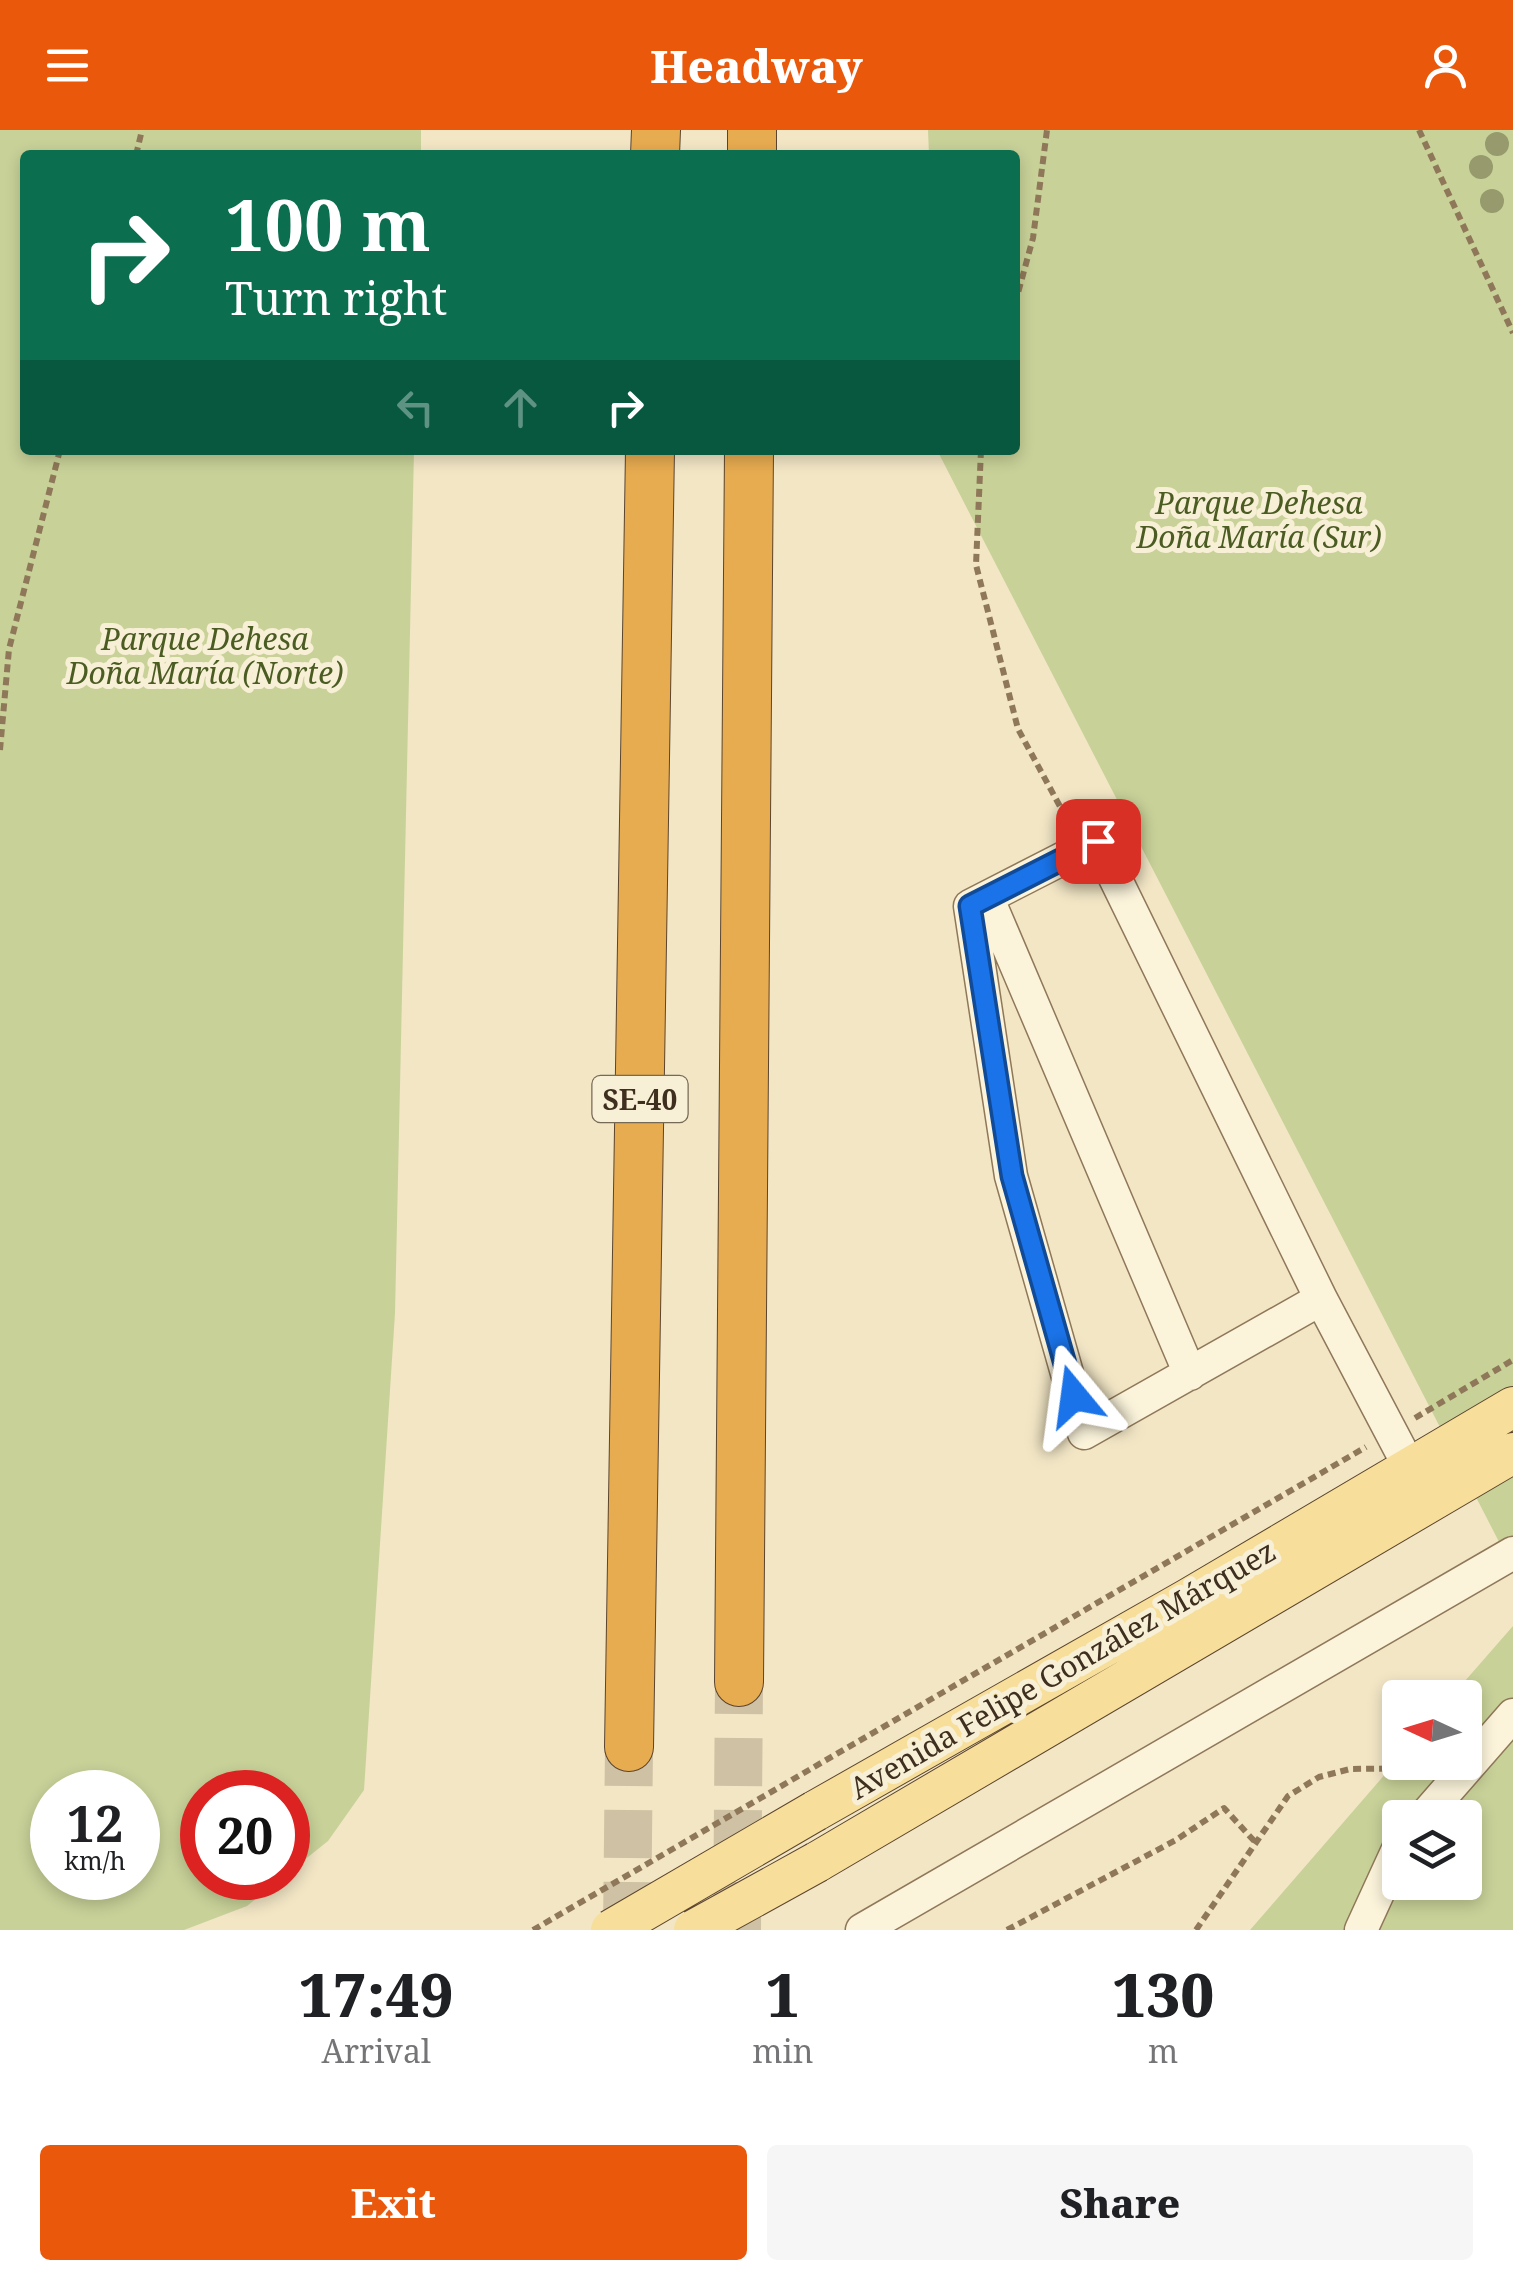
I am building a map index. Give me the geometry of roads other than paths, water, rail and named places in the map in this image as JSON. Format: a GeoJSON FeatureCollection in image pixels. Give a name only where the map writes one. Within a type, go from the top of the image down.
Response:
{"type":"FeatureCollection","features":[{"type":"Feature","properties":{"kind":"highway","name":"SE-40"},"geometry":{"type":"LineString","coordinates":[[629,1747],[650,455]]}},
{"type":"Feature","properties":{"kind":"highway"},"geometry":{"type":"LineString","coordinates":[[738,1682],[749,455]]}},
{"type":"Feature","properties":{"kind":"main road","name":"Avenida Felipe González Márquez"},"geometry":{"type":"LineString","coordinates":[[611,1930],[1188,1599],[1513,1407]]}},
{"type":"Feature","properties":{"kind":"main road","name":"Avenida Felipe González Márquez"},"geometry":{"type":"LineString","coordinates":[[694,1930],[817,1862],[1513,1452]]}},
{"type":"Feature","properties":{"kind":"lane"},"geometry":{"type":"LineString","coordinates":[[1321,1299],[1084,1433],[1012,1176],[970,906],[1098,841],[1321,1299],[1410,1468]]}},
{"type":"Feature","properties":{"kind":"lane"},"geometry":{"type":"LineString","coordinates":[[988,899],[1190,1374]]}},
{"type":"Feature","properties":{"kind":"lane"},"geometry":{"type":"LineString","coordinates":[[862,1930],[1513,1553]]}},
{"type":"Feature","properties":{"kind":"lane"},"geometry":{"type":"LineString","coordinates":[[1439,1800],[1513,1715]]}},
{"type":"Feature","properties":{"kind":"lane"},"geometry":{"type":"LineString","coordinates":[[1361,1930],[1382,1884]]}},
{"type":"Feature","properties":{"kind":"tunnel"},"geometry":{"type":"LineString","coordinates":[[737,1930],[739,1682]]}},
{"type":"Feature","properties":{"kind":"tunnel"},"geometry":{"type":"LineString","coordinates":[[627,1930],[629,1747]]}},
{"type":"Feature","properties":{"kind":"park label","name":"Parque Dehesa Doña María (Sur)"},"geometry":{"type":"Point","coordinates":[1259,519]}},
{"type":"Feature","properties":{"kind":"park label","name":"Parque Dehesa Doña María (Norte)"},"geometry":{"type":"Point","coordinates":[205,655]}}]}
